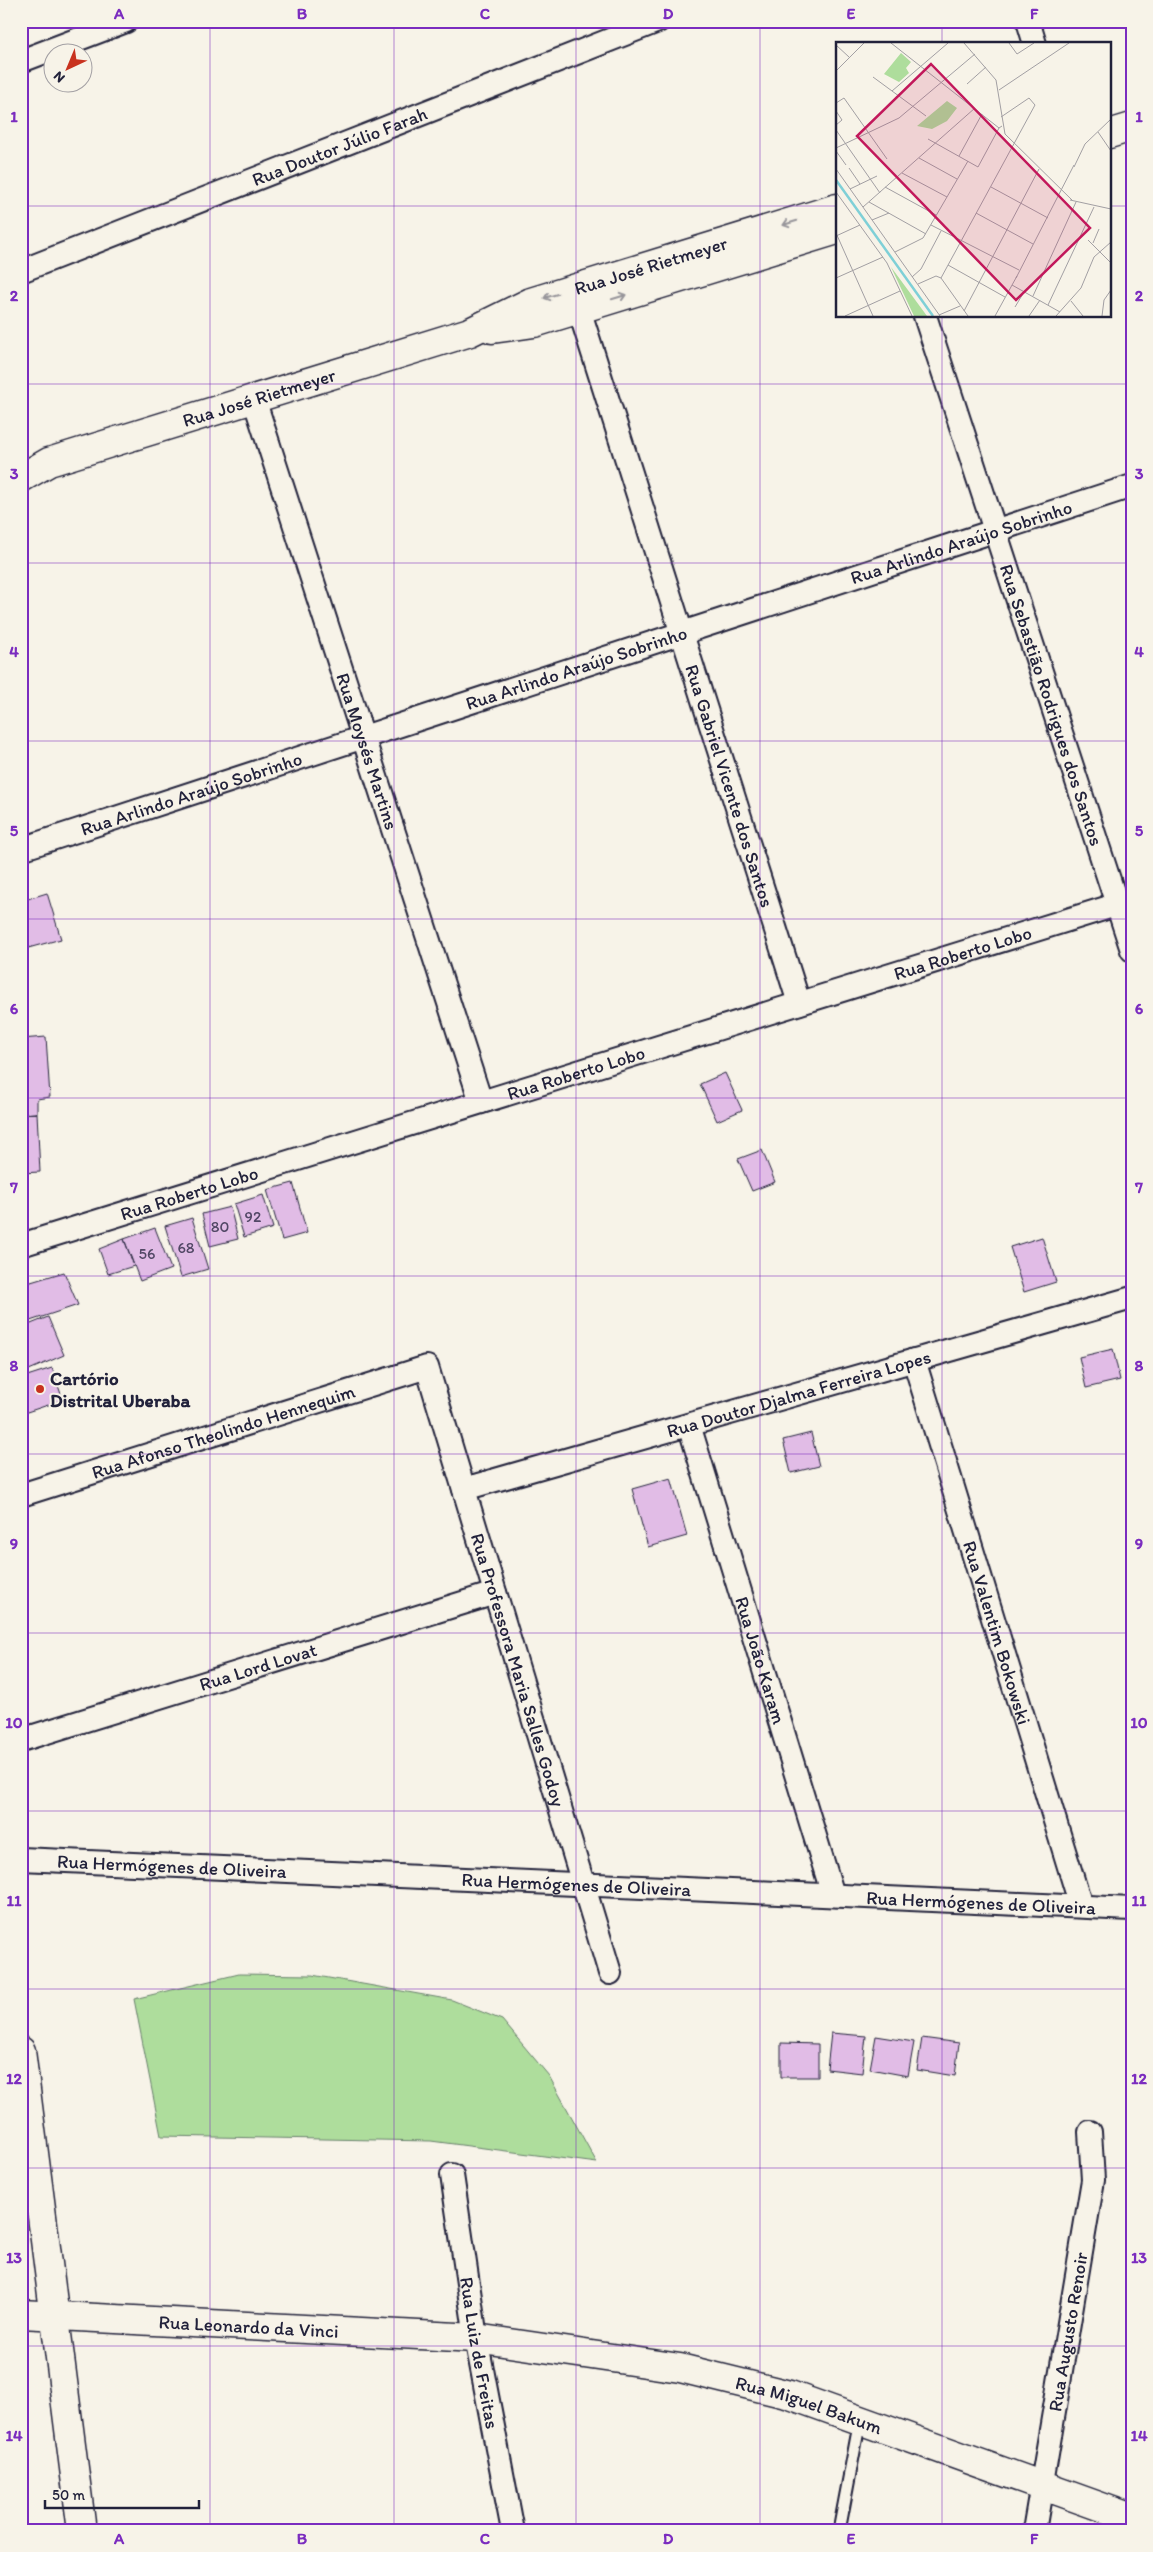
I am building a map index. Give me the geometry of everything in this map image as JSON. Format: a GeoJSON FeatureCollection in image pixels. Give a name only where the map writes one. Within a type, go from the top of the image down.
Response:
{"type":"FeatureCollection","features":[{"type":"Feature","properties":{"kind":"street"},"geometry":{"type":"LineString","coordinates":[[21,61],[126,21]]}},
{"type":"Feature","properties":{"kind":"street","name":"Rua Doutor Júlio Farah"},"geometry":{"type":"LineString","coordinates":[[21,271],[658,21]]}},
{"type":"Feature","properties":{"kind":"street"},"geometry":{"type":"LineString","coordinates":[[1028,21],[1034,42]]}},
{"type":"Feature","properties":{"kind":"street"},"geometry":{"type":"LineString","coordinates":[[1110,134],[1132,127]]}},
{"type":"Feature","properties":{"kind":"street","name":"Rua José Rietmeyer"},"geometry":{"type":"LineString","coordinates":[[21,478],[49,462],[470,332],[531,302],[836,208]]}},
{"type":"Feature","properties":{"kind":"street","name":"Rua José Rietmeyer"},"geometry":{"type":"LineString","coordinates":[[470,332],[534,323],[836,230]]}},
{"type":"Feature","properties":{"kind":"street","name":"Rua Gabriel Vicente dos Santos"},"geometry":{"type":"LineString","coordinates":[[579,309],[800,1004]]}},
{"type":"Feature","properties":{"kind":"street","name":"Rua Sebastião Rodrigues dos Santos"},"geometry":{"type":"LineString","coordinates":[[926,318],[995,531],[1124,902],[1132,950]]}},
{"type":"Feature","properties":{"kind":"street","name":"Rua Moysés Martins"},"geometry":{"type":"LineString","coordinates":[[254,399],[480,1102]]}},
{"type":"Feature","properties":{"kind":"street","name":"Rua José Rietmeyer"},"geometry":{"type":"LineString","coordinates":[[21,463],[49,462]]}},
{"type":"Feature","properties":{"kind":"street","name":"Rua Arlindo Araújo Sobrinho"},"geometry":{"type":"LineString","coordinates":[[21,849],[1132,486]]}},
{"type":"Feature","properties":{"kind":"street","name":"Rua Roberto Lobo"},"geometry":{"type":"LineString","coordinates":[[21,1245],[1124,902]]}},
{"type":"Feature","properties":{"kind":"street","name":"Rua Doutor Djalma Ferreira Lopes"},"geometry":{"type":"LineString","coordinates":[[464,1489],[1132,1298]]}},
{"type":"Feature","properties":{"kind":"street","name":"Rua Valentim Bokowski"},"geometry":{"type":"LineString","coordinates":[[914,1360],[1081,1906]]}},
{"type":"Feature","properties":{"kind":"street","name":"Rua Professora Maria Salles Godoy"},"geometry":{"type":"LineString","coordinates":[[426,1367],[610,1973]]}},
{"type":"Feature","properties":{"kind":"street","name":"Rua Afonso Theolindo Hennequim"},"geometry":{"type":"LineString","coordinates":[[21,1495],[426,1367]]}},
{"type":"Feature","properties":{"kind":"street","name":"Rua João Karam"},"geometry":{"type":"LineString","coordinates":[[689,1425],[833,1895]]}},
{"type":"Feature","properties":{"kind":"street","name":"Rua Lord Lovat"},"geometry":{"type":"LineString","coordinates":[[21,1740],[495,1593]]}},
{"type":"Feature","properties":{"kind":"street","name":"Rua Hermógenes de Oliveira"},"geometry":{"type":"LineString","coordinates":[[21,1859],[1132,1908]]}},
{"type":"Feature","properties":{"kind":"street"},"geometry":{"type":"LineString","coordinates":[[21,2050],[82,2531]]}},
{"type":"Feature","properties":{"kind":"street","name":"Rua Augusto Renoir"},"geometry":{"type":"LineString","coordinates":[[1034,2531],[1093,2180],[1090,2132]]}},
{"type":"Feature","properties":{"kind":"street","name":"Rua Luiz de Freitas"},"geometry":{"type":"LineString","coordinates":[[452,2175],[476,2338],[512,2531]]}},
{"type":"Feature","properties":{"kind":"street","name":"Rua Leonardo da Vinci"},"geometry":{"type":"LineString","coordinates":[[21,2314],[476,2338]]}},
{"type":"Feature","properties":{"kind":"street","name":"Rua Miguel Bakum"},"geometry":{"type":"LineString","coordinates":[[476,2338],[632,2360],[717,2375],[790,2395],[1132,2518]]}},
{"type":"Feature","properties":{"kind":"lane"},"geometry":{"type":"LineString","coordinates":[[839,2530],[860,2420]]}},
{"type":"Feature","properties":{"kind":"green space"},"geometry":{"type":"Polygon","coordinates":[[[239,1974],[312,1975],[452,2000],[502,2020],[549,2076],[597,2163],[431,2141],[161,2136],[134,1999],[239,1974]]]}},
{"type":"Feature","properties":{"kind":"building"},"geometry":{"type":"Polygon","coordinates":[[[47,893],[61,939],[21,950],[21,901],[47,893]]]}},
{"type":"Feature","properties":{"kind":"building"},"geometry":{"type":"Polygon","coordinates":[[[46,1037],[50,1097],[37,1099],[37,1113],[21,1114],[21,1039],[46,1037]]]}},
{"type":"Feature","properties":{"kind":"building"},"geometry":{"type":"Polygon","coordinates":[[[725,1073],[742,1110],[717,1121],[700,1084],[725,1073]]]}},
{"type":"Feature","properties":{"kind":"building"},"geometry":{"type":"Polygon","coordinates":[[[37,1113],[40,1172],[21,1173],[21,1114],[37,1113]]]}},
{"type":"Feature","properties":{"kind":"building"},"geometry":{"type":"Polygon","coordinates":[[[762,1150],[775,1182],[752,1191],[738,1159],[762,1150]]]}},
{"type":"Feature","properties":{"kind":"building"},"geometry":{"type":"Polygon","coordinates":[[[293,1183],[307,1233],[282,1240],[267,1190],[293,1183]]]}},
{"type":"Feature","properties":{"kind":"building"},"geometry":{"type":"Polygon","coordinates":[[[263,1195],[273,1228],[244,1237],[234,1204],[263,1195]]]}},
{"type":"Feature","properties":{"kind":"building"},"geometry":{"type":"Polygon","coordinates":[[[230,1207],[238,1239],[210,1246],[202,1214],[230,1207]]]}},
{"type":"Feature","properties":{"kind":"building"},"geometry":{"type":"Polygon","coordinates":[[[192,1218],[208,1269],[181,1277],[165,1226],[192,1218]]]}},
{"type":"Feature","properties":{"kind":"building"},"geometry":{"type":"Polygon","coordinates":[[[155,1228],[171,1269],[140,1281],[124,1239],[155,1228]]]}},
{"type":"Feature","properties":{"kind":"building"},"geometry":{"type":"Polygon","coordinates":[[[1042,1237],[1056,1282],[1024,1292],[1010,1247],[1042,1237]]]}},
{"type":"Feature","properties":{"kind":"building"},"geometry":{"type":"Polygon","coordinates":[[[124,1239],[134,1266],[108,1274],[99,1249],[124,1239]]]}},
{"type":"Feature","properties":{"kind":"building"},"geometry":{"type":"Polygon","coordinates":[[[64,1272],[78,1305],[21,1324],[21,1285],[64,1272]]]}},
{"type":"Feature","properties":{"kind":"building"},"geometry":{"type":"Polygon","coordinates":[[[48,1317],[64,1355],[29,1370],[21,1351],[21,1328],[48,1317]]]}},
{"type":"Feature","properties":{"kind":"building"},"geometry":{"type":"Polygon","coordinates":[[[1113,1349],[1120,1380],[1086,1388],[1079,1357],[1113,1349]]]}},
{"type":"Feature","properties":{"kind":"building","name":"Cartório Distrital Uberaba"},"geometry":{"type":"Polygon","coordinates":[[[52,1368],[63,1400],[21,1414],[21,1378],[52,1368]]]}},
{"type":"Feature","properties":{"kind":"building"},"geometry":{"type":"Polygon","coordinates":[[[811,1433],[819,1466],[791,1473],[783,1440],[811,1433]]]}},
{"type":"Feature","properties":{"kind":"building"},"geometry":{"type":"Polygon","coordinates":[[[671,1478],[687,1536],[648,1547],[632,1489],[671,1478]]]}},
{"type":"Feature","properties":{"kind":"building"},"geometry":{"type":"Polygon","coordinates":[[[831,2033],[866,2036],[862,2073],[827,2069],[831,2033]]]}},
{"type":"Feature","properties":{"kind":"building"},"geometry":{"type":"Polygon","coordinates":[[[876,2036],[914,2042],[908,2076],[870,2069],[876,2036]]]}},
{"type":"Feature","properties":{"kind":"building"},"geometry":{"type":"Polygon","coordinates":[[[922,2038],[959,2043],[955,2076],[917,2070],[922,2038]]]}},
{"type":"Feature","properties":{"kind":"building"},"geometry":{"type":"Polygon","coordinates":[[[781,2043],[818,2044],[818,2077],[781,2077],[781,2043]]]}},
{"type":"Feature","properties":{"kind":"place","name":"Cartório Distrital Uberaba"},"geometry":{"type":"Point","coordinates":[40,1389]}}]}
